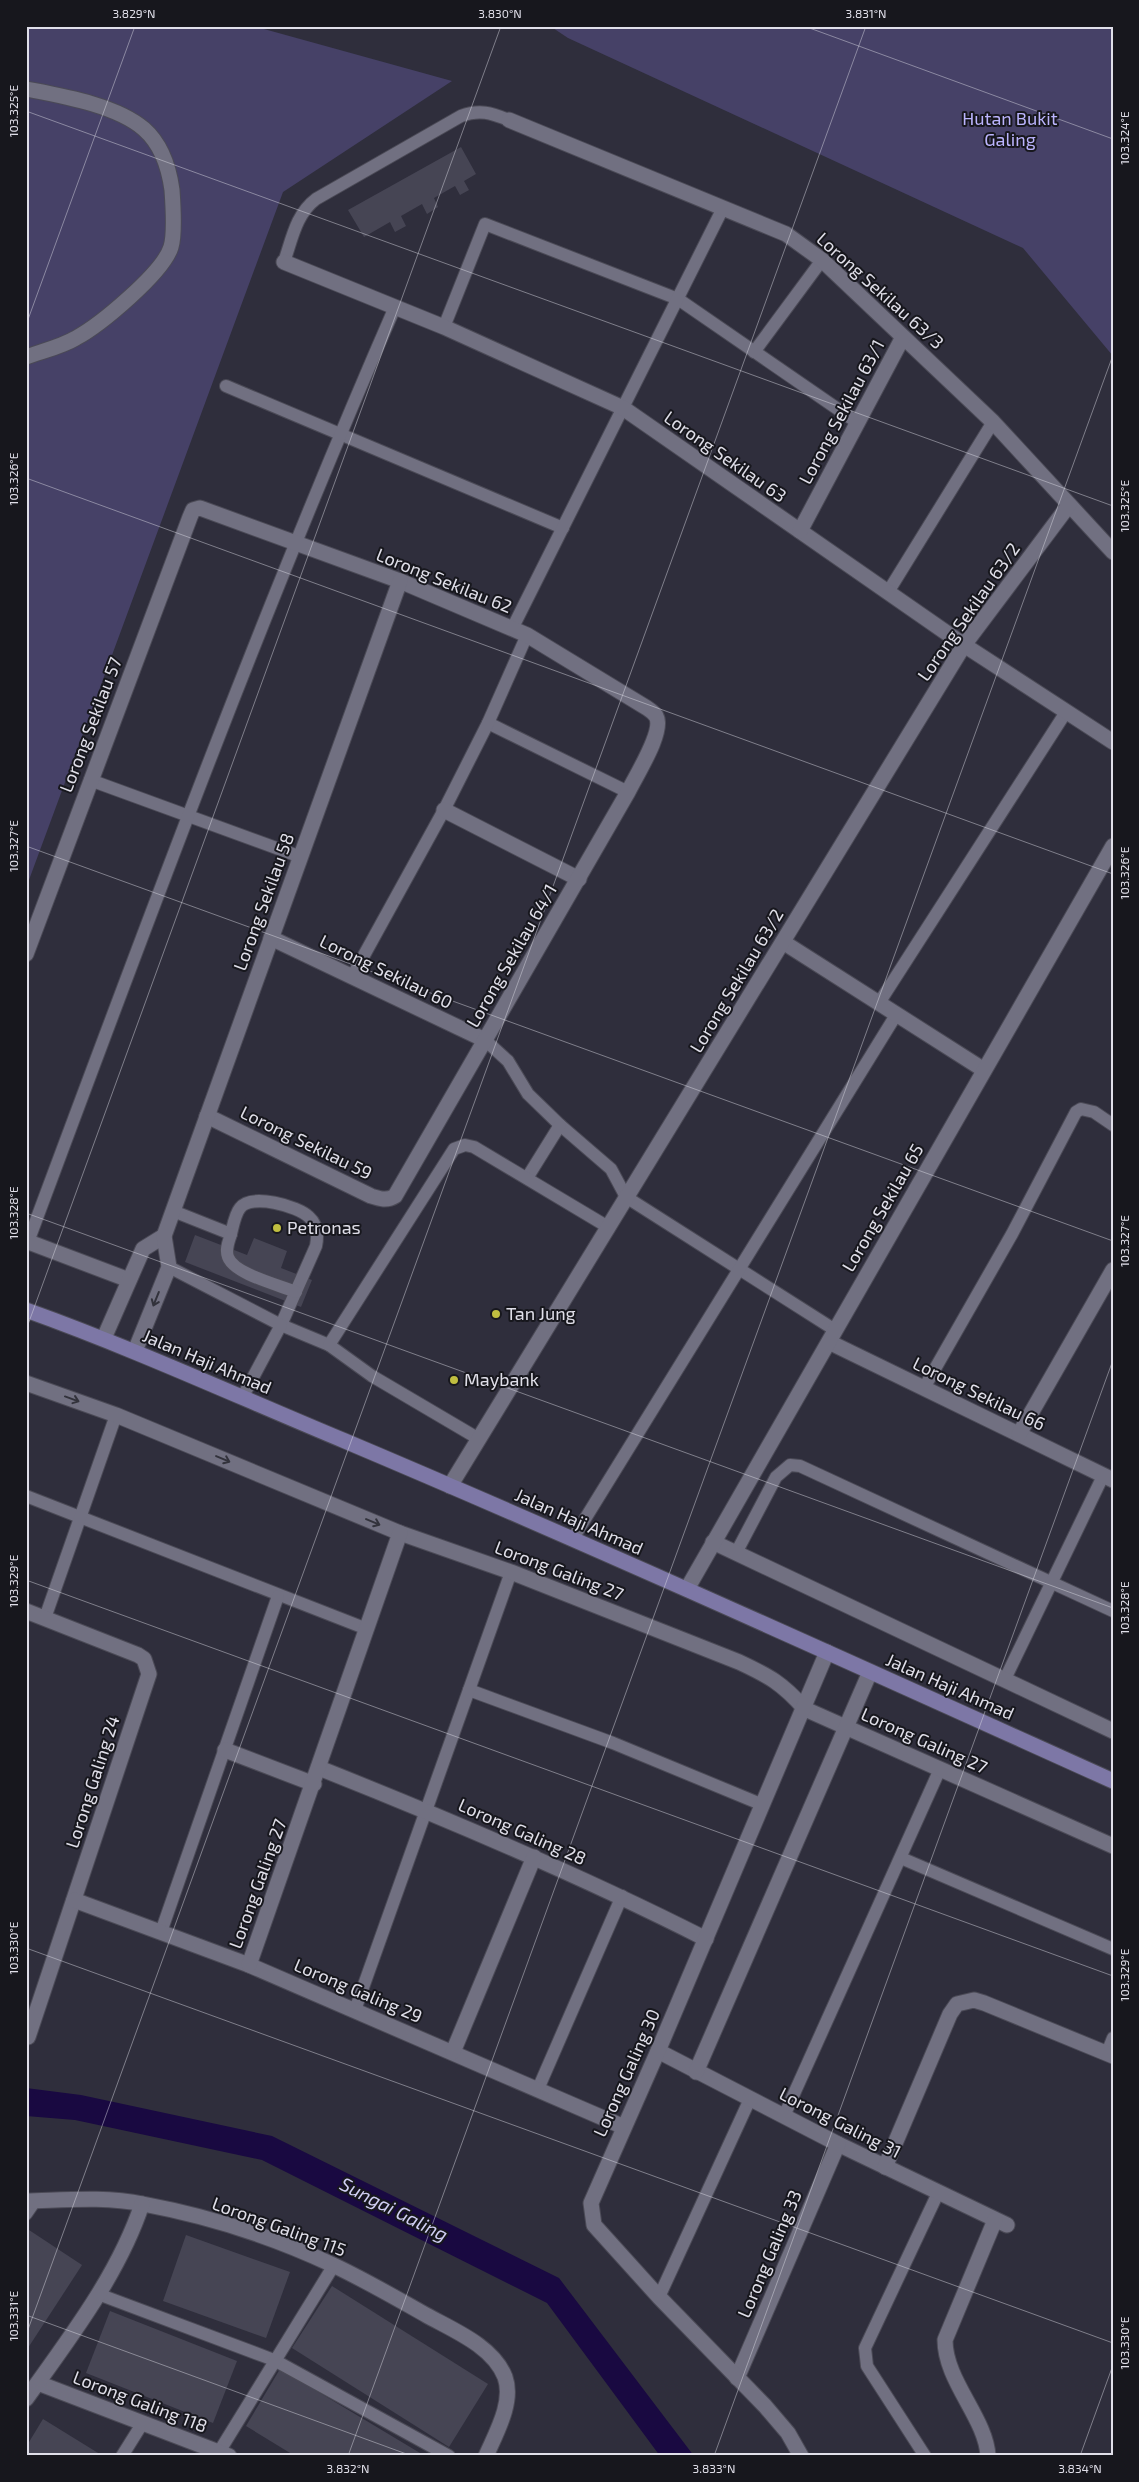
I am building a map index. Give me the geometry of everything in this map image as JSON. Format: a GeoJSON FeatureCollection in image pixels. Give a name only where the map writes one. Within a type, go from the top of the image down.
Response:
{"type":"FeatureCollection","features":[{"type":"Feature","properties":{"kind":"street"},"geometry":{"type":"LineString","coordinates":[[26,89],[70,98],[132,120],[145,130],[162,155],[170,176],[173,198],[171,247],[159,266],[114,311],[92,328],[75,339],[26,357]]}},
{"type":"Feature","properties":{"kind":"street","name":"Lorong Sekilau 63/3"},"geometry":{"type":"LineString","coordinates":[[508,120],[786,234],[822,260],[993,422],[1113,552]]}},
{"type":"Feature","properties":{"kind":"street","name":"Lorong Sekilau 63"},"geometry":{"type":"LineString","coordinates":[[284,262],[444,327],[623,408],[964,645],[1113,742]]}},
{"type":"Feature","properties":{"kind":"street","name":"Lorong Sekilau 63/1"},"geometry":{"type":"LineString","coordinates":[[800,531],[904,337]]}},
{"type":"Feature","properties":{"kind":"street","name":"Lorong Sekilau 63/2"},"geometry":{"type":"LineString","coordinates":[[450,1486],[964,645],[1069,505]]}},
{"type":"Feature","properties":{"kind":"street","name":"Lorong Sekilau 62"},"geometry":{"type":"LineString","coordinates":[[194,510],[200,508],[209,510],[295,541],[400,581],[527,635],[647,708],[656,717],[657,727]]}},
{"type":"Feature","properties":{"kind":"street","name":"Lorong Sekilau 57"},"geometry":{"type":"LineString","coordinates":[[26,954],[90,780],[194,510]]}},
{"type":"Feature","properties":{"kind":"street","name":"Lorong Sekilau 58"},"geometry":{"type":"LineString","coordinates":[[135,1351],[168,1267],[164,1236],[400,581]]}},
{"type":"Feature","properties":{"kind":"street","name":"Lorong Sekilau 64/1"},"geometry":{"type":"LineString","coordinates":[[390,1199],[395,1196],[579,879],[628,792],[654,740],[657,727]]}},
{"type":"Feature","properties":{"kind":"street"},"geometry":{"type":"LineString","coordinates":[[444,810],[579,879]]}},
{"type":"Feature","properties":{"kind":"street","name":"Lorong Sekilau 65"},"geometry":{"type":"LineString","coordinates":[[686,1589],[1112,850]]}},
{"type":"Feature","properties":{"kind":"street","name":"Lorong Sekilau 60"},"geometry":{"type":"LineString","coordinates":[[271,938],[485,1040]]}},
{"type":"Feature","properties":{"kind":"street"},"geometry":{"type":"LineString","coordinates":[[783,942],[984,1070]]}},
{"type":"Feature","properties":{"kind":"street","name":"Lorong Sekilau 59"},"geometry":{"type":"LineString","coordinates":[[207,1116],[371,1196],[381,1200],[390,1199]]}},
{"type":"Feature","properties":{"kind":"street"},"geometry":{"type":"LineString","coordinates":[[104,1338],[143,1249],[164,1236]]}},
{"type":"Feature","properties":{"kind":"street"},"geometry":{"type":"LineString","coordinates":[[27,1242],[129,1280]]}},
{"type":"Feature","properties":{"kind":"street"},"geometry":{"type":"LineString","coordinates":[[1019,1434],[1113,1270]]}},
{"type":"Feature","properties":{"kind":"street","name":"Jalan Haji Ahmad"},"geometry":{"type":"LineString","coordinates":[[26,1310],[104,1338],[450,1486],[686,1589],[1113,1781]]}},
{"type":"Feature","properties":{"kind":"street","name":"Lorong Sekilau 66"},"geometry":{"type":"LineString","coordinates":[[832,1336],[924,1388],[1108,1478]]}},
{"type":"Feature","properties":{"kind":"street"},"geometry":{"type":"LineString","coordinates":[[26,1383],[116,1415],[400,1533]]}},
{"type":"Feature","properties":{"kind":"street","name":"Lorong Galing 27"},"geometry":{"type":"LineString","coordinates":[[249,1965],[314,1784],[400,1533],[511,1572],[739,1662],[780,1683],[805,1709],[1113,1846]]}},
{"type":"Feature","properties":{"kind":"street"},"geometry":{"type":"LineString","coordinates":[[713,1542],[1113,1730]]}},
{"type":"Feature","properties":{"kind":"street","name":"Lorong Galing 24"},"geometry":{"type":"LineString","coordinates":[[26,1611],[144,1659],[148,1666],[149,1674],[28,2037]]}},
{"type":"Feature","properties":{"kind":"street","name":"Lorong Galing 30"},"geometry":{"type":"LineString","coordinates":[[801,2456],[777,2419],[659,2297],[594,2225],[591,2203],[764,1805],[827,1652]]}},
{"type":"Feature","properties":{"kind":"street"},"geometry":{"type":"LineString","coordinates":[[696,2072],[870,1672]]}},
{"type":"Feature","properties":{"kind":"street"},"geometry":{"type":"LineString","coordinates":[[225,1750],[314,1784]]}},
{"type":"Feature","properties":{"kind":"street","name":"Lorong Galing 28"},"geometry":{"type":"LineString","coordinates":[[319,1768],[426,1810],[534,1857],[622,1896],[706,1939]]}},
{"type":"Feature","properties":{"kind":"street"},"geometry":{"type":"LineString","coordinates":[[453,2052],[534,1857]]}},
{"type":"Feature","properties":{"kind":"street","name":"Lorong Galing 29"},"geometry":{"type":"LineString","coordinates":[[74,1900],[249,1965],[624,2127]]}},
{"type":"Feature","properties":{"kind":"street"},"geometry":{"type":"LineString","coordinates":[[885,2167],[950,2014],[957,2004],[974,2000],[984,2003],[1110,2054]]}},
{"type":"Feature","properties":{"kind":"street","name":"Lorong Galing 31"},"geometry":{"type":"LineString","coordinates":[[658,2052],[838,2144],[1001,2222],[946,2340],[948,2360],[985,2440],[988,2456]]}},
{"type":"Feature","properties":{"kind":"street","name":"Lorong Galing 33"},"geometry":{"type":"LineString","coordinates":[[737,2378],[838,2144]]}},
{"type":"Feature","properties":{"kind":"street","name":"Lorong Galing 115"},"geometry":{"type":"LineString","coordinates":[[31,2201],[88,2199],[142,2204],[228,2226],[306,2252],[334,2265],[469,2339],[495,2360],[508,2387],[506,2406],[486,2456]]}},
{"type":"Feature","properties":{"kind":"street"},"geometry":{"type":"LineString","coordinates":[[26,2398],[98,2294],[133,2231],[142,2204]]}},
{"type":"Feature","properties":{"kind":"street","name":"Lorong Galing 118"},"geometry":{"type":"LineString","coordinates":[[38,2383],[221,2454]]}},
{"type":"Feature","properties":{"kind":"lane"},"geometry":{"type":"LineString","coordinates":[[284,262],[300,215],[305,207],[316,199],[461,116],[472,112],[487,111],[508,120]]}},
{"type":"Feature","properties":{"kind":"lane"},"geometry":{"type":"LineString","coordinates":[[512,629],[723,208]]}},
{"type":"Feature","properties":{"kind":"lane"},"geometry":{"type":"LineString","coordinates":[[444,327],[485,224],[678,299],[858,423]]}},
{"type":"Feature","properties":{"kind":"lane"},"geometry":{"type":"LineString","coordinates":[[754,352],[822,260]]}},
{"type":"Feature","properties":{"kind":"lane"},"geometry":{"type":"LineString","coordinates":[[27,1242],[187,816],[295,541],[396,307]]}},
{"type":"Feature","properties":{"kind":"lane"},"geometry":{"type":"LineString","coordinates":[[226,386],[563,528]]}},
{"type":"Feature","properties":{"kind":"lane"},"geometry":{"type":"LineString","coordinates":[[888,592],[993,422]]}},
{"type":"Feature","properties":{"kind":"lane"},"geometry":{"type":"LineString","coordinates":[[352,977],[444,810],[488,724],[527,635]]}},
{"type":"Feature","properties":{"kind":"lane"},"geometry":{"type":"LineString","coordinates":[[879,1003],[1066,712]]}},
{"type":"Feature","properties":{"kind":"lane"},"geometry":{"type":"LineString","coordinates":[[488,724],[628,792]]}},
{"type":"Feature","properties":{"kind":"lane"},"geometry":{"type":"LineString","coordinates":[[90,780],[301,857]]}},
{"type":"Feature","properties":{"kind":"lane"},"geometry":{"type":"LineString","coordinates":[[572,1540],[896,1014]]}},
{"type":"Feature","properties":{"kind":"lane"},"geometry":{"type":"LineString","coordinates":[[485,1040],[508,1061],[528,1094],[560,1126],[611,1169],[626,1197],[740,1270],[832,1336]]}},
{"type":"Feature","properties":{"kind":"lane"},"geometry":{"type":"LineString","coordinates":[[924,1388],[1012,1234],[1076,1112],[1087,1109],[1113,1125]]}},
{"type":"Feature","properties":{"kind":"lane"},"geometry":{"type":"LineString","coordinates":[[527,1178],[560,1126]]}},
{"type":"Feature","properties":{"kind":"lane"},"geometry":{"type":"LineString","coordinates":[[330,1345],[454,1149],[465,1145],[474,1147],[608,1227]]}},
{"type":"Feature","properties":{"kind":"lane"},"geometry":{"type":"LineString","coordinates":[[242,1398],[281,1325],[296,1292],[316,1246],[318,1232],[309,1217],[294,1209],[262,1200],[248,1202],[240,1208],[230,1234],[226,1250],[228,1258],[236,1267],[249,1274],[296,1292]]}},
{"type":"Feature","properties":{"kind":"lane"},"geometry":{"type":"LineString","coordinates":[[173,1211],[230,1234]]}},
{"type":"Feature","properties":{"kind":"lane"},"geometry":{"type":"LineString","coordinates":[[168,1267],[281,1325],[330,1345],[372,1376],[479,1439]]}},
{"type":"Feature","properties":{"kind":"lane"},"geometry":{"type":"LineString","coordinates":[[45,1618],[82,1517],[116,1415]]}},
{"type":"Feature","properties":{"kind":"lane"},"geometry":{"type":"LineString","coordinates":[[736,1553],[776,1477],[790,1465],[800,1466],[1052,1581],[1113,1611]]}},
{"type":"Feature","properties":{"kind":"lane"},"geometry":{"type":"LineString","coordinates":[[1005,1679],[1052,1581],[1108,1478]]}},
{"type":"Feature","properties":{"kind":"lane"},"geometry":{"type":"LineString","coordinates":[[26,1496],[367,1630]]}},
{"type":"Feature","properties":{"kind":"lane"},"geometry":{"type":"LineString","coordinates":[[356,2010],[511,1572]]}},
{"type":"Feature","properties":{"kind":"lane"},"geometry":{"type":"LineString","coordinates":[[161,1932],[278,1596]]}},
{"type":"Feature","properties":{"kind":"lane"},"geometry":{"type":"LineString","coordinates":[[469,1690],[613,1743],[764,1805]]}},
{"type":"Feature","properties":{"kind":"lane"},"geometry":{"type":"LineString","coordinates":[[784,2116],[940,1770]]}},
{"type":"Feature","properties":{"kind":"lane"},"geometry":{"type":"LineString","coordinates":[[901,1858],[1113,1949]]}},
{"type":"Feature","properties":{"kind":"lane"},"geometry":{"type":"LineString","coordinates":[[538,2089],[622,1896]]}},
{"type":"Feature","properties":{"kind":"lane"},"geometry":{"type":"LineString","coordinates":[[1110,2054],[1113,2038]]}},
{"type":"Feature","properties":{"kind":"lane"},"geometry":{"type":"LineString","coordinates":[[659,2297],[750,2099]]}},
{"type":"Feature","properties":{"kind":"lane"},"geometry":{"type":"LineString","coordinates":[[925,2456],[867,2366],[864,2357],[865,2348],[938,2193]]}},
{"type":"Feature","properties":{"kind":"lane"},"geometry":{"type":"LineString","coordinates":[[26,2214],[31,2201]]}},
{"type":"Feature","properties":{"kind":"lane"},"geometry":{"type":"LineString","coordinates":[[221,2454],[274,2360],[334,2265]]}},
{"type":"Feature","properties":{"kind":"lane"},"geometry":{"type":"LineString","coordinates":[[98,2294],[274,2360],[449,2456]]}},
{"type":"Feature","properties":{"kind":"lane"},"geometry":{"type":"LineString","coordinates":[[122,2456],[142,2424]]}},
{"type":"Feature","properties":{"kind":"green space"},"geometry":{"type":"Polygon","coordinates":[[[26,26],[253,26],[452,81],[283,192],[26,888],[26,26]]]}},
{"type":"Feature","properties":{"kind":"green space","name":"Hutan Bukit Galing"},"geometry":{"type":"Polygon","coordinates":[[[550,26],[1113,26],[1113,356],[1023,248],[568,38],[550,26]]]}},
{"type":"Feature","properties":{"kind":"water","name":"Sungai Galing"},"geometry":{"type":"Polygon","coordinates":[[[26,2088],[81,2095],[272,2136],[559,2278],[694,2456],[660,2456],[547,2303],[262,2160],[75,2120],[26,2116],[26,2088]]]}},
{"type":"Feature","properties":{"kind":"building"},"geometry":{"type":"Polygon","coordinates":[[[461,147],[476,174],[464,181],[469,190],[460,195],[455,186],[434,198],[438,207],[427,214],[422,204],[401,216],[406,226],[395,232],[390,222],[364,237],[348,210],[461,147]]]}},
{"type":"Feature","properties":{"kind":"building"},"geometry":{"type":"Polygon","coordinates":[[[195,1235],[247,1255],[254,1238],[287,1251],[281,1268],[312,1280],[301,1307],[185,1262],[195,1235]]]}},
{"type":"Feature","properties":{"kind":"building"},"geometry":{"type":"Polygon","coordinates":[[[29,2230],[82,2265],[26,2351],[26,2235],[29,2230]]]}},
{"type":"Feature","properties":{"kind":"building"},"geometry":{"type":"Polygon","coordinates":[[[186,2235],[290,2272],[266,2338],[163,2301],[186,2235]]]}},
{"type":"Feature","properties":{"kind":"building"},"geometry":{"type":"Polygon","coordinates":[[[332,2286],[488,2384],[449,2447],[292,2348],[332,2286]]]}},
{"type":"Feature","properties":{"kind":"building"},"geometry":{"type":"Polygon","coordinates":[[[110,2311],[237,2361],[213,2423],[86,2373],[110,2311]]]}},
{"type":"Feature","properties":{"kind":"building"},"geometry":{"type":"Polygon","coordinates":[[[280,2369],[425,2456],[295,2456],[246,2426],[280,2369]]]}},
{"type":"Feature","properties":{"kind":"building"},"geometry":{"type":"Polygon","coordinates":[[[43,2419],[103,2456],[26,2456],[26,2447],[43,2419]]]}},
{"type":"Feature","properties":{"kind":"place","name":"Petronas"},"geometry":{"type":"Point","coordinates":[277,1228]}},
{"type":"Feature","properties":{"kind":"place","name":"Tan Jung"},"geometry":{"type":"Point","coordinates":[496,1314]}},
{"type":"Feature","properties":{"kind":"place","name":"Maybank"},"geometry":{"type":"Point","coordinates":[454,1380]}}]}
